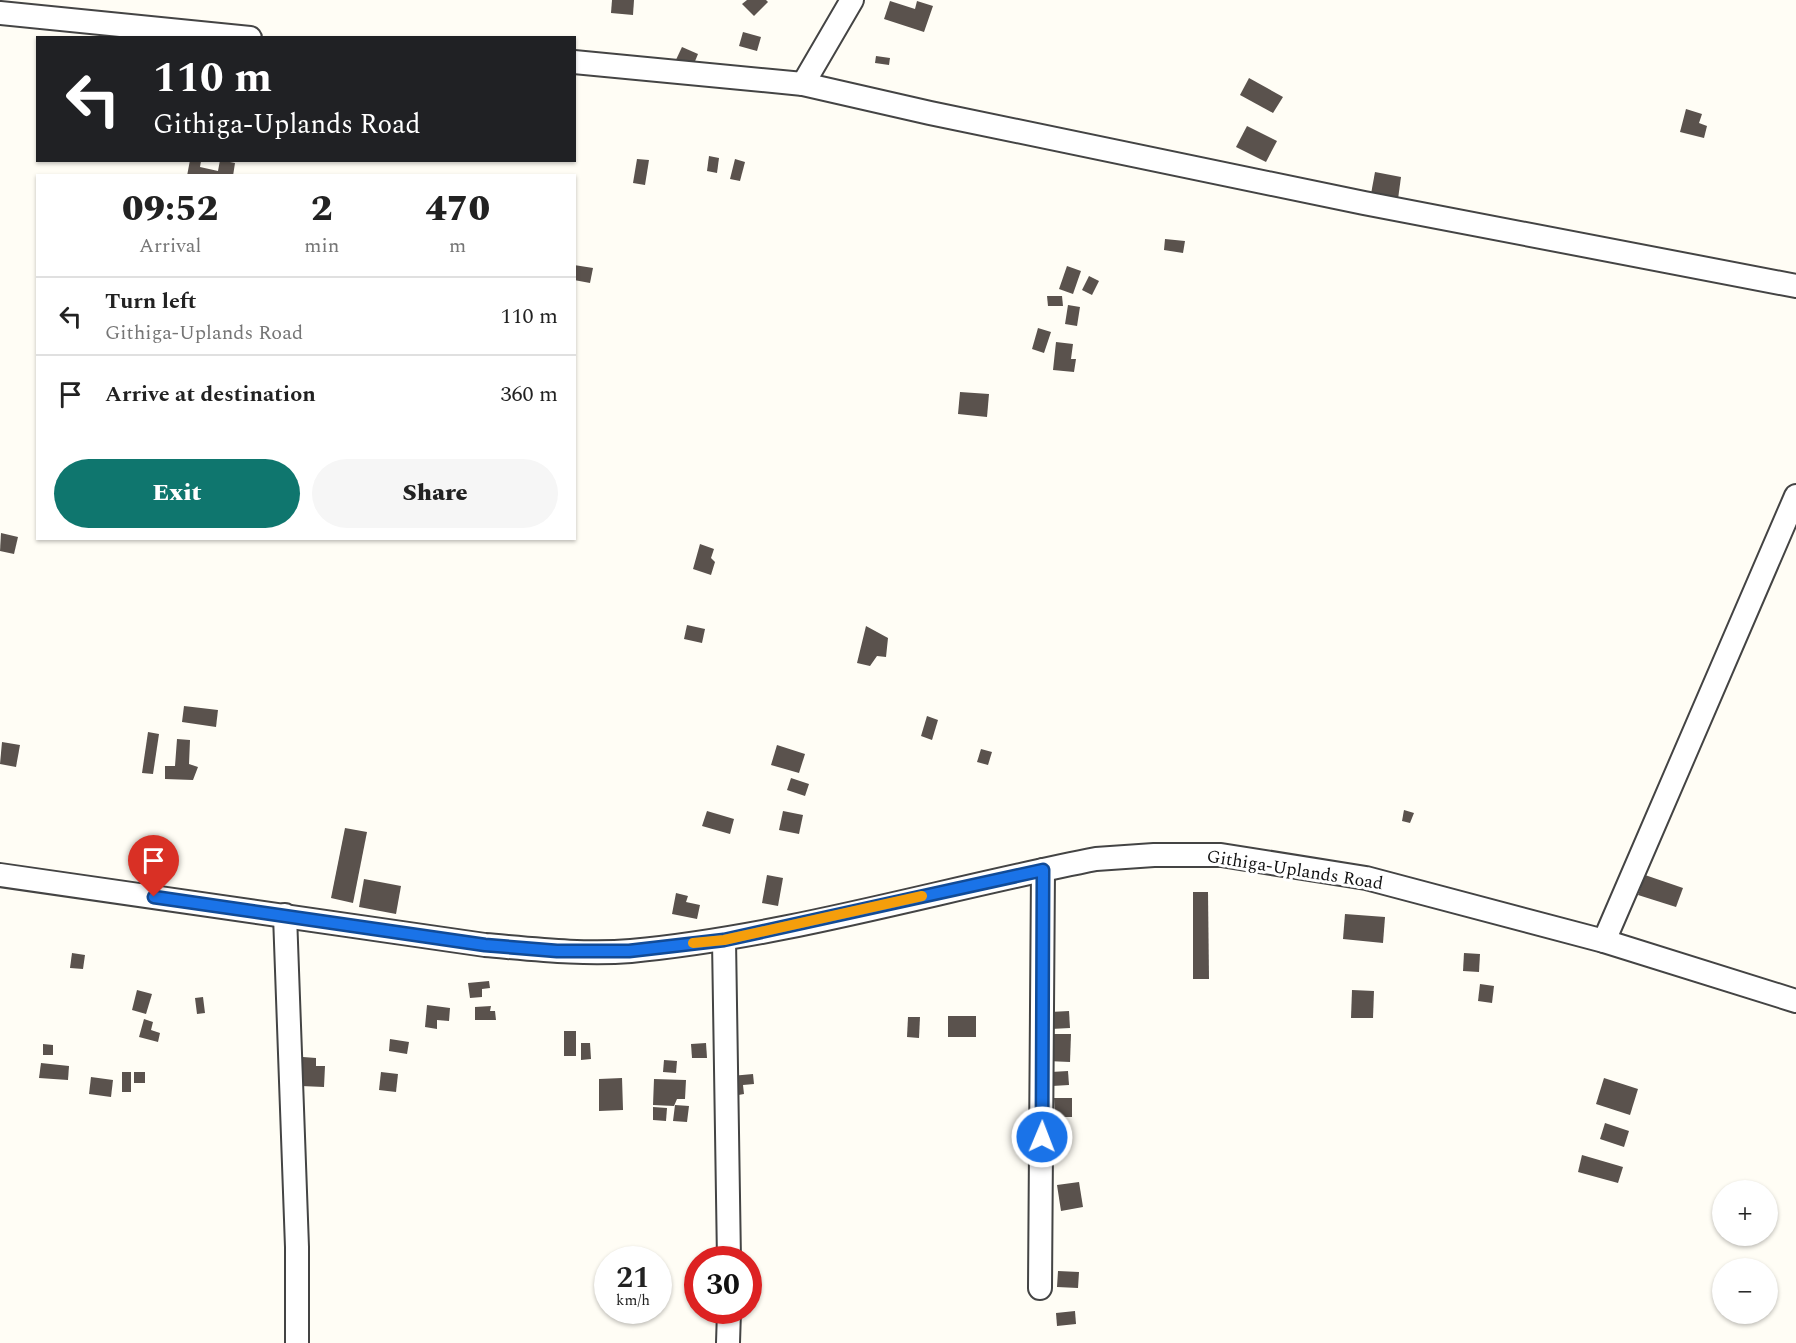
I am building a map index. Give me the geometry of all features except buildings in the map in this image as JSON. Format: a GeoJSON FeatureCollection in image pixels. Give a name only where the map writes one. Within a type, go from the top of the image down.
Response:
{"type":"FeatureCollection","features":[{"type":"Feature","properties":{"kind":"street"},"geometry":{"type":"LineString","coordinates":[[803,84],[852,0]]}},
{"type":"Feature","properties":{"kind":"street"},"geometry":{"type":"LineString","coordinates":[[0,13],[230,36]]}},
{"type":"Feature","properties":{"kind":"street"},"geometry":{"type":"LineString","coordinates":[[576,62],[803,84],[930,113],[1364,203],[1796,286]]}},
{"type":"Feature","properties":{"kind":"street"},"geometry":{"type":"LineString","coordinates":[[1604,941],[1796,496]]}},
{"type":"Feature","properties":{"kind":"street","name":"Githiga-Uplands Road"},"geometry":{"type":"LineString","coordinates":[[0,875],[485,945],[557,951],[629,951],[724,940],[1096,859],[1154,855],[1221,855],[1366,878],[1604,941],[1796,1001]]}},
{"type":"Feature","properties":{"kind":"street"},"geometry":{"type":"LineString","coordinates":[[1040,1288],[1043,870]]}},
{"type":"Feature","properties":{"kind":"street"},"geometry":{"type":"LineString","coordinates":[[285,915],[297,1247],[297,1343]]}},
{"type":"Feature","properties":{"kind":"street"},"geometry":{"type":"LineString","coordinates":[[724,940],[729,1246]]}},
{"type":"Feature","properties":{"kind":"street"},"geometry":{"type":"LineString","coordinates":[[728,1343],[729,1324]]}},
{"type":"Feature","properties":{"kind":"slow traffic"},"geometry":{"type":"LineString","coordinates":[[693,943],[724,940],[922,896]]}},
{"type":"Feature","properties":{"kind":"route"},"geometry":{"type":"LineString","coordinates":[[154,897],[485,945],[557,951],[629,951],[724,940],[1006,876],[1043,870],[1042,1137]]}}]}
